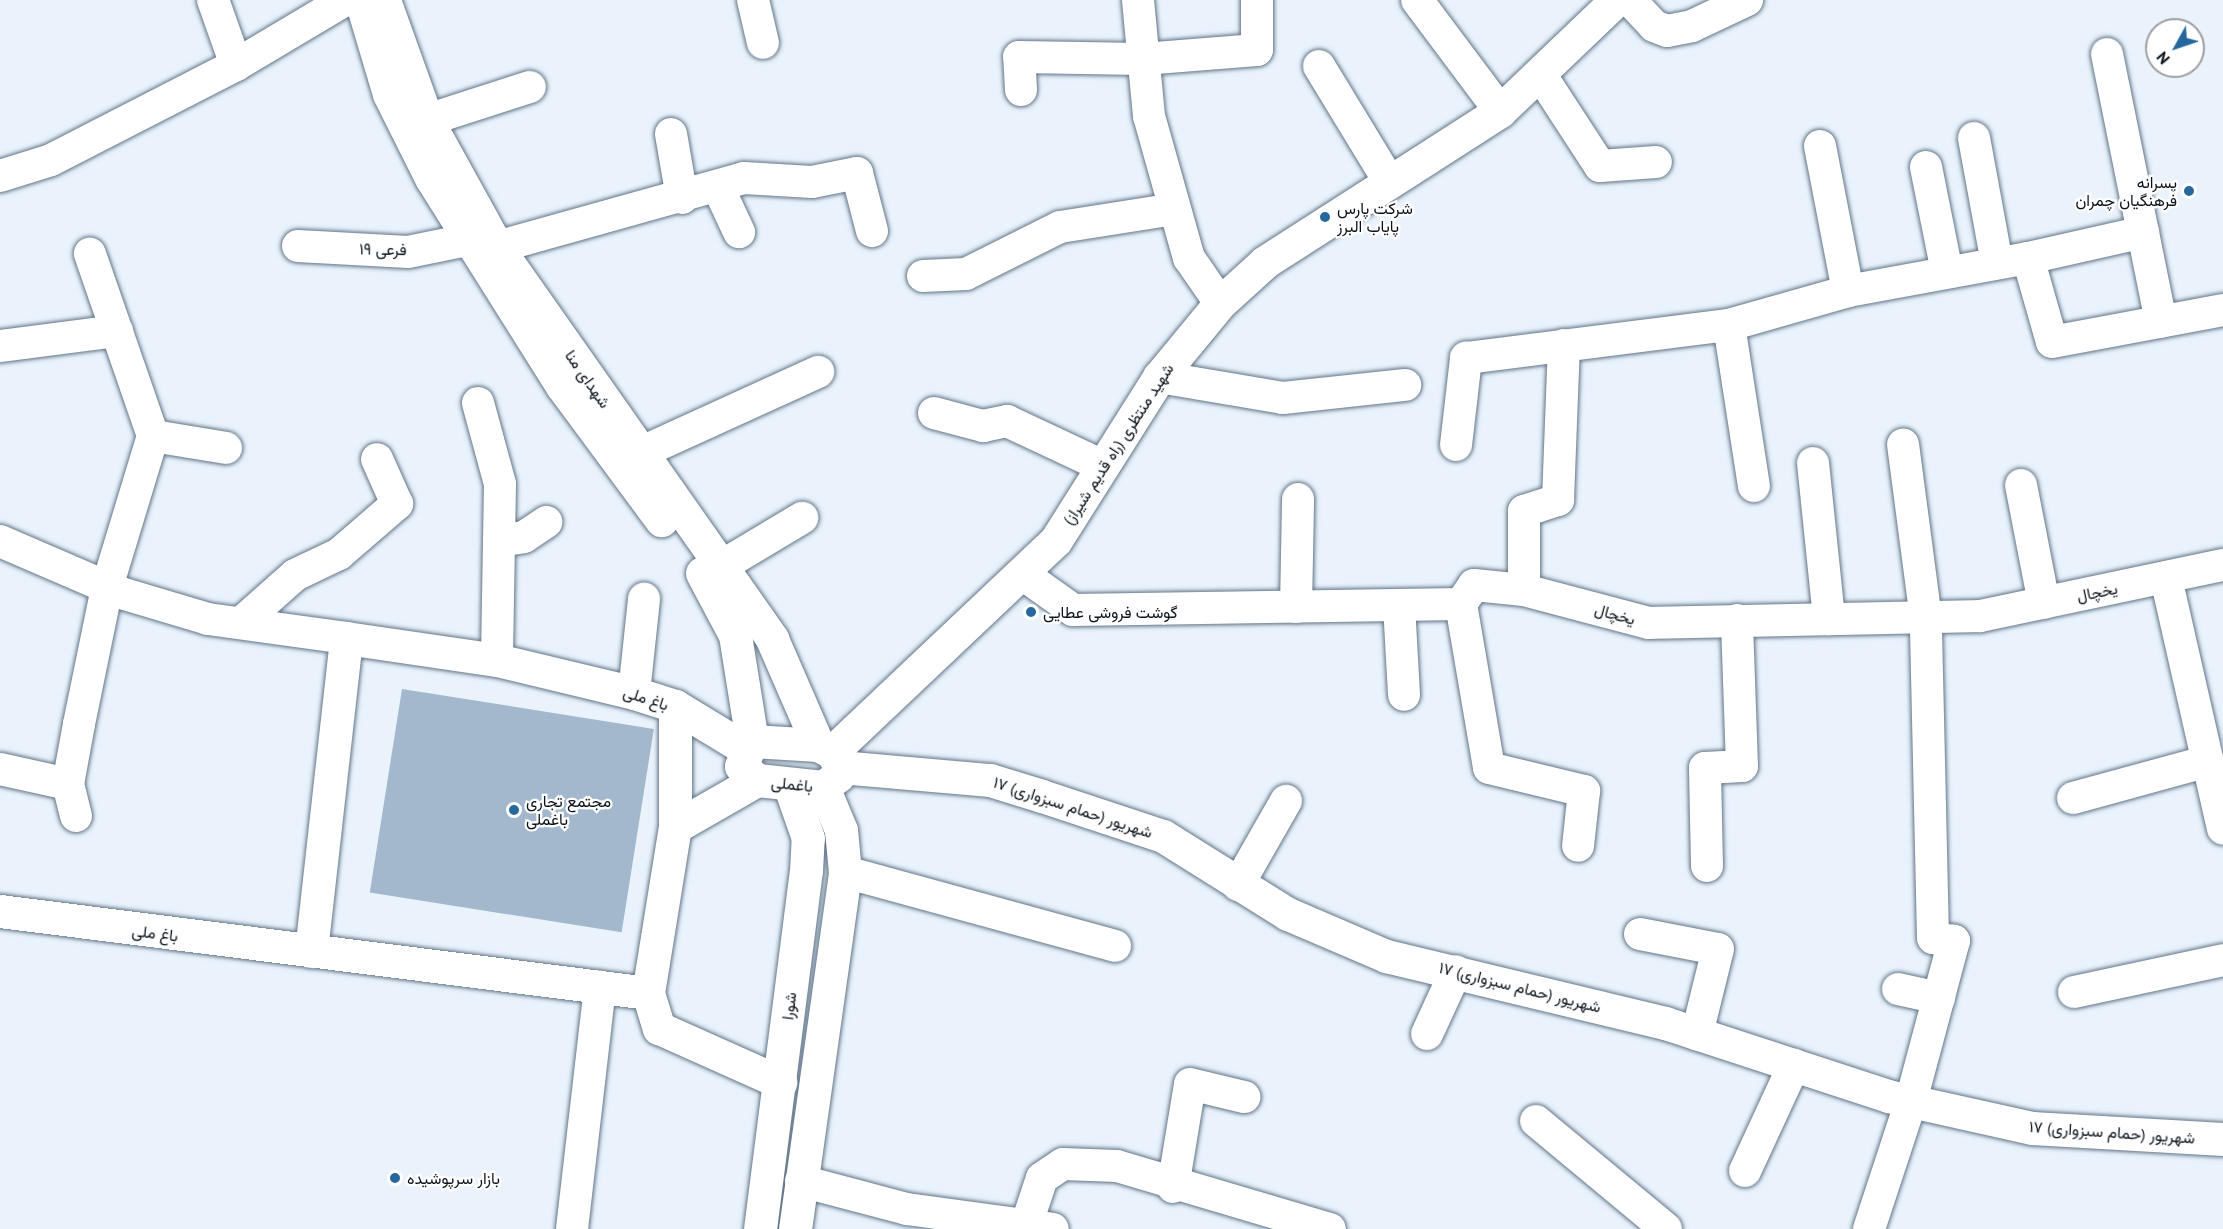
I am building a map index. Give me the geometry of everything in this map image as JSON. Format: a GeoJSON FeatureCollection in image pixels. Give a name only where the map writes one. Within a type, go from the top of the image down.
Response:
{"type":"FeatureCollection","features":[{"type":"Feature","properties":{"kind":"street"},"geometry":{"type":"LineString","coordinates":[[213,0],[236,65]]}},
{"type":"Feature","properties":{"kind":"street"},"geometry":{"type":"LineString","coordinates":[[0,176],[51,160],[236,65],[345,0]]}},
{"type":"Feature","properties":{"kind":"street","name":"شهدای منا"},"geometry":{"type":"LineString","coordinates":[[361,0],[389,94],[482,244],[562,386],[712,572],[772,639],[828,763]]}},
{"type":"Feature","properties":{"kind":"street","name":"شهدای منا"},"geometry":{"type":"LineString","coordinates":[[384,0],[427,120],[482,244],[640,453],[712,572],[735,635],[748,745]]}},
{"type":"Feature","properties":{"kind":"street"},"geometry":{"type":"LineString","coordinates":[[753,0],[763,43]]}},
{"type":"Feature","properties":{"kind":"street"},"geometry":{"type":"LineString","coordinates":[[1137,0],[1149,116],[1189,258],[1220,303]]}},
{"type":"Feature","properties":{"kind":"street"},"geometry":{"type":"LineString","coordinates":[[1021,90],[1019,57],[1143,58],[1257,50],[1257,0]]}},
{"type":"Feature","properties":{"kind":"street"},"geometry":{"type":"LineString","coordinates":[[1417,0],[1500,111]]}},
{"type":"Feature","properties":{"kind":"street","name":"شهید منتظری (راه قدیم شیراز)"},"geometry":{"type":"LineString","coordinates":[[828,763],[1024,575],[1056,540],[1159,378],[1220,303],[1265,262],[1500,111],[1616,0]]}},
{"type":"Feature","properties":{"kind":"street"},"geometry":{"type":"LineString","coordinates":[[1630,0],[1654,26],[1667,31],[1692,26],[1747,0]]}},
{"type":"Feature","properties":{"kind":"street"},"geometry":{"type":"LineString","coordinates":[[2107,54],[2161,322]]}},
{"type":"Feature","properties":{"kind":"street"},"geometry":{"type":"LineString","coordinates":[[1319,66],[1389,181]]}},
{"type":"Feature","properties":{"kind":"street"},"geometry":{"type":"LineString","coordinates":[[1540,74],[1600,166],[1656,162]]}},
{"type":"Feature","properties":{"kind":"street"},"geometry":{"type":"LineString","coordinates":[[427,120],[530,87]]}},
{"type":"Feature","properties":{"kind":"street"},"geometry":{"type":"LineString","coordinates":[[671,134],[682,198]]}},
{"type":"Feature","properties":{"kind":"street"},"geometry":{"type":"LineString","coordinates":[[1974,138],[1997,263]]}},
{"type":"Feature","properties":{"kind":"street"},"geometry":{"type":"LineString","coordinates":[[1820,146],[1848,291]]}},
{"type":"Feature","properties":{"kind":"street"},"geometry":{"type":"LineString","coordinates":[[1926,167],[1947,272]]}},
{"type":"Feature","properties":{"kind":"street","name":"فرعی ۱۹"},"geometry":{"type":"LineString","coordinates":[[298,246],[408,252],[482,244],[682,198],[744,178],[812,182],[857,173],[872,231]]}},
{"type":"Feature","properties":{"kind":"street"},"geometry":{"type":"LineString","coordinates":[[718,187],[739,232]]}},
{"type":"Feature","properties":{"kind":"street"},"geometry":{"type":"LineString","coordinates":[[923,276],[966,274],[1060,227],[1175,209]]}},
{"type":"Feature","properties":{"kind":"street"},"geometry":{"type":"LineString","coordinates":[[1456,445],[1466,358],[1729,325],[1848,291],[2028,258],[2143,232]]}},
{"type":"Feature","properties":{"kind":"street"},"geometry":{"type":"LineString","coordinates":[[76,816],[68,784],[107,587],[153,436],[90,254]]}},
{"type":"Feature","properties":{"kind":"street"},"geometry":{"type":"LineString","coordinates":[[2028,258],[2052,342],[2223,310]]}},
{"type":"Feature","properties":{"kind":"street"},"geometry":{"type":"LineString","coordinates":[[1729,325],[1754,486]]}},
{"type":"Feature","properties":{"kind":"street"},"geometry":{"type":"LineString","coordinates":[[0,346],[117,331]]}},
{"type":"Feature","properties":{"kind":"street"},"geometry":{"type":"LineString","coordinates":[[1524,590],[1524,511],[1558,500],[1564,345]]}},
{"type":"Feature","properties":{"kind":"street"},"geometry":{"type":"LineString","coordinates":[[640,453],[818,372]]}},
{"type":"Feature","properties":{"kind":"street"},"geometry":{"type":"LineString","coordinates":[[1159,378],[1283,398],[1405,385]]}},
{"type":"Feature","properties":{"kind":"street"},"geometry":{"type":"LineString","coordinates":[[478,403],[500,484],[497,660]]}},
{"type":"Feature","properties":{"kind":"street"},"geometry":{"type":"LineString","coordinates":[[934,413],[983,426],[1007,422],[1103,466]]}},
{"type":"Feature","properties":{"kind":"street"},"geometry":{"type":"LineString","coordinates":[[153,436],[226,448]]}},
{"type":"Feature","properties":{"kind":"street"},"geometry":{"type":"LineString","coordinates":[[1869,1229],[1911,1101],[1954,941],[1933,938],[1926,619],[1903,445]]}},
{"type":"Feature","properties":{"kind":"street"},"geometry":{"type":"LineString","coordinates":[[241,623],[295,575],[339,554],[397,504],[377,459]]}},
{"type":"Feature","properties":{"kind":"street"},"geometry":{"type":"LineString","coordinates":[[1813,463],[1829,619]]}},
{"type":"Feature","properties":{"kind":"street"},"geometry":{"type":"LineString","coordinates":[[2021,484],[2044,603]]}},
{"type":"Feature","properties":{"kind":"street"},"geometry":{"type":"LineString","coordinates":[[1296,608],[1298,499]]}},
{"type":"Feature","properties":{"kind":"street"},"geometry":{"type":"LineString","coordinates":[[712,572],[802,518]]}},
{"type":"Feature","properties":{"kind":"street"},"geometry":{"type":"LineString","coordinates":[[499,541],[524,537],[546,522]]}},
{"type":"Feature","properties":{"kind":"street"},"geometry":{"type":"LineString","coordinates":[[0,541],[107,587],[208,619],[346,638],[311,951]]}},
{"type":"Feature","properties":{"kind":"street","name":"یخچال"},"geometry":{"type":"LineString","coordinates":[[1461,604],[1474,585],[1524,590],[1649,623],[1926,619],[1980,616],[2223,565]]}},
{"type":"Feature","properties":{"kind":"street"},"geometry":{"type":"LineString","coordinates":[[1024,575],[1073,610],[1461,604],[1489,768],[1584,791],[1578,846]]}},
{"type":"Feature","properties":{"kind":"street"},"geometry":{"type":"LineString","coordinates":[[2166,578],[2223,829]]}},
{"type":"Feature","properties":{"kind":"street"},"geometry":{"type":"LineString","coordinates":[[634,693],[644,599]]}},
{"type":"Feature","properties":{"kind":"street"},"geometry":{"type":"LineString","coordinates":[[1399,605],[1404,695]]}},
{"type":"Feature","properties":{"kind":"street"},"geometry":{"type":"LineString","coordinates":[[1707,866],[1705,768],[1742,766],[1737,620]]}},
{"type":"Feature","properties":{"kind":"street","name":"باغ ملی"},"geometry":{"type":"LineString","coordinates":[[0,911],[648,993],[675,827],[675,705],[497,660],[346,638]]}},
{"type":"Feature","properties":{"kind":"street"},"geometry":{"type":"LineString","coordinates":[[675,705],[748,745],[828,763],[841,830],[845,872],[795,1229]]}},
{"type":"Feature","properties":{"kind":"street","name":"باغملی"},"geometry":{"type":"LineString","coordinates":[[748,745],[741,766],[757,780],[789,784],[828,763]]}},
{"type":"Feature","properties":{"kind":"street"},"geometry":{"type":"LineString","coordinates":[[2073,798],[2208,761]]}},
{"type":"Feature","properties":{"kind":"street","name":"۱۷ شهریور (حمام سبزواری)"},"geometry":{"type":"LineString","coordinates":[[828,763],[990,780],[1163,836],[1238,885],[1288,914],[1386,956],[1456,971],[1697,1034],[1911,1101],[2032,1128],[2223,1139]]}},
{"type":"Feature","properties":{"kind":"street"},"geometry":{"type":"LineString","coordinates":[[0,769],[68,784]]}},
{"type":"Feature","properties":{"kind":"street"},"geometry":{"type":"LineString","coordinates":[[675,827],[757,780]]}},
{"type":"Feature","properties":{"kind":"street","name":"شورا"},"geometry":{"type":"LineString","coordinates":[[760,1229],[780,1082],[808,838],[789,784]]}},
{"type":"Feature","properties":{"kind":"street"},"geometry":{"type":"LineString","coordinates":[[1238,885],[1286,801]]}},
{"type":"Feature","properties":{"kind":"street"},"geometry":{"type":"LineString","coordinates":[[845,872],[1115,945]]}},
{"type":"Feature","properties":{"kind":"street"},"geometry":{"type":"LineString","coordinates":[[1640,934],[1718,949],[1697,1034]]}},
{"type":"Feature","properties":{"kind":"street"},"geometry":{"type":"LineString","coordinates":[[2074,992],[2223,960]]}},
{"type":"Feature","properties":{"kind":"street"},"geometry":{"type":"LineString","coordinates":[[1427,1034],[1456,971]]}},
{"type":"Feature","properties":{"kind":"street"},"geometry":{"type":"LineString","coordinates":[[572,1229],[600,987]]}},
{"type":"Feature","properties":{"kind":"street"},"geometry":{"type":"LineString","coordinates":[[1898,989],[1939,998]]}},
{"type":"Feature","properties":{"kind":"street"},"geometry":{"type":"LineString","coordinates":[[648,993],[658,1028],[780,1082]]}},
{"type":"Feature","properties":{"kind":"street"},"geometry":{"type":"LineString","coordinates":[[1745,1171],[1794,1065]]}},
{"type":"Feature","properties":{"kind":"street"},"geometry":{"type":"LineString","coordinates":[[1173,1187],[1190,1084],[1244,1097]]}},
{"type":"Feature","properties":{"kind":"street"},"geometry":{"type":"LineString","coordinates":[[1536,1121],[1666,1229]]}},
{"type":"Feature","properties":{"kind":"street"},"geometry":{"type":"LineString","coordinates":[[801,1181],[906,1219],[1040,1226],[1042,1178],[1063,1164],[1117,1166],[1173,1187],[1330,1229]]}},
{"type":"Feature","properties":{"kind":"building","name":"مجتمع تجاری باغملی"},"geometry":{"type":"Polygon","coordinates":[[[402,689],[654,729],[622,932],[370,892],[402,689]]]}},
{"type":"Feature","properties":{"kind":"place","name":"پسرانه فرهنگیان چمران"},"geometry":{"type":"Point","coordinates":[2189,191]}},
{"type":"Feature","properties":{"kind":"place","name":"شرکت پارس پایاب البرز"},"geometry":{"type":"Point","coordinates":[1325,217]}},
{"type":"Feature","properties":{"kind":"place","name":"گوشت فروشی عطایی"},"geometry":{"type":"Point","coordinates":[1031,612]}},
{"type":"Feature","properties":{"kind":"place","name":"مجتمع تجاری باغملی"},"geometry":{"type":"Point","coordinates":[514,810]}},
{"type":"Feature","properties":{"kind":"place","name":"بازار سرپوشیده"},"geometry":{"type":"Point","coordinates":[395,1178]}}]}
